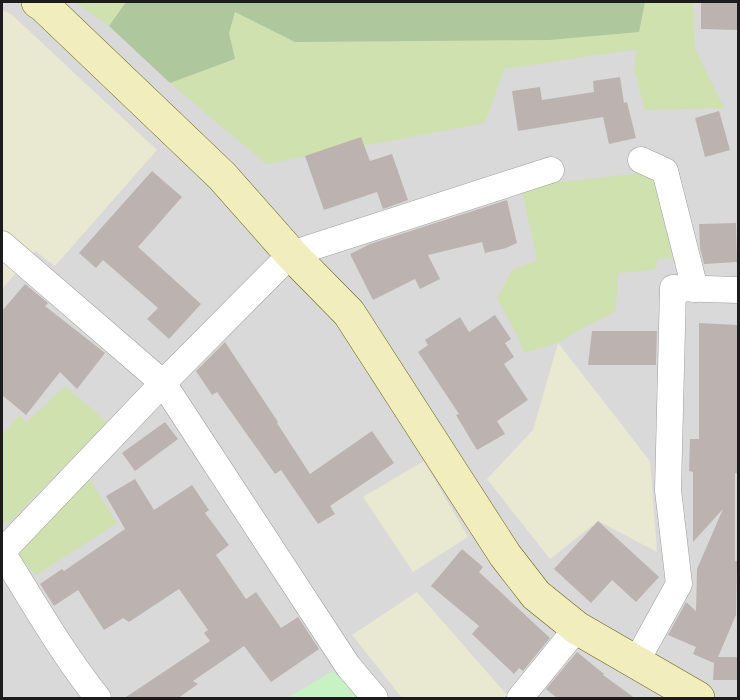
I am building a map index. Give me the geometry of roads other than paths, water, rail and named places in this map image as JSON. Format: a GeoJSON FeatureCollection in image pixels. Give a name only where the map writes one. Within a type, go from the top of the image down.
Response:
{"type":"FeatureCollection","features":[{"type":"Feature","properties":{"kind":"street"},"geometry":{"type":"LineString","coordinates":[[42,2],[222,176],[291,254],[349,313],[505,555],[536,595],[577,628],[698,699]]}},
{"type":"Feature","properties":{"kind":"street"},"geometry":{"type":"LineString","coordinates":[[641,160],[665,171],[695,289]]}},
{"type":"Feature","properties":{"kind":"street"},"geometry":{"type":"LineString","coordinates":[[98,699],[43,619],[2,552],[163,383],[291,254],[551,170]]}},
{"type":"Feature","properties":{"kind":"street"},"geometry":{"type":"LineString","coordinates":[[2,244],[163,383],[348,666],[375,699]]}},
{"type":"Feature","properties":{"kind":"street"},"geometry":{"type":"LineString","coordinates":[[636,662],[679,584],[668,490],[673,288],[738,290]]}},
{"type":"Feature","properties":{"kind":"street"},"geometry":{"type":"LineString","coordinates":[[520,699],[577,628]]}}]}
